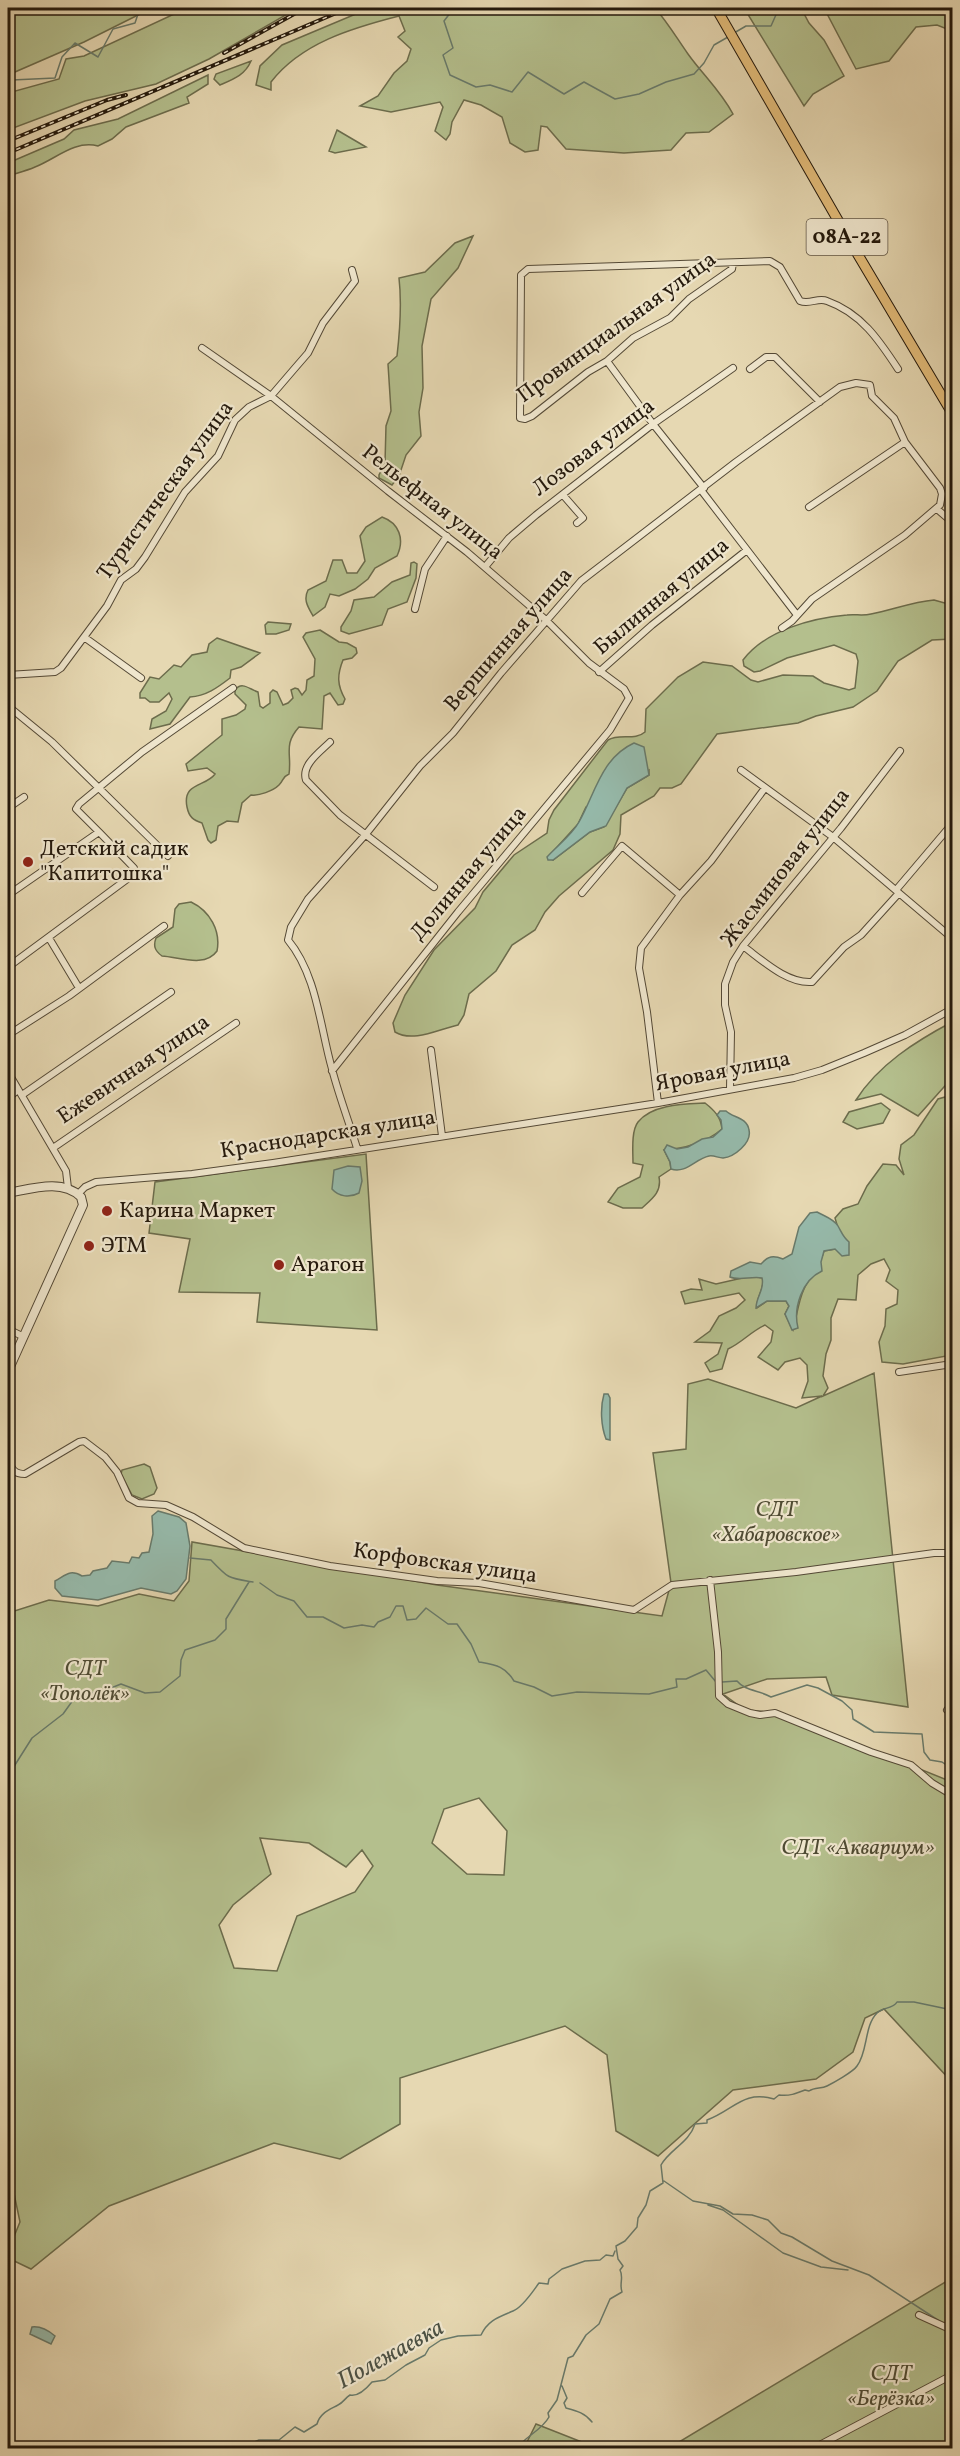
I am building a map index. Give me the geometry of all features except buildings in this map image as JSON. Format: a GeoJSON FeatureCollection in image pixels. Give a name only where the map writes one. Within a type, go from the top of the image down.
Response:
{"type":"FeatureCollection","features":[{"type":"Feature","properties":{"kind":"highway","name":"08А-22"},"geometry":{"type":"LineString","coordinates":[[716,8],[845,233],[952,413]]}},
{"type":"Feature","properties":{"kind":"street"},"geometry":{"type":"LineString","coordinates":[[734,263],[763,260],[776,263],[800,301],[810,304],[827,301],[861,320],[898,369]]}},
{"type":"Feature","properties":{"kind":"street","name":"Провинциальная улица"},"geometry":{"type":"LineString","coordinates":[[658,263],[734,263],[732,269],[688,299],[670,318],[633,338],[607,361],[588,372],[532,416],[525,419],[520,418],[521,275],[524,270],[658,263]]}},
{"type":"Feature","properties":{"kind":"street","name":"Туристическая улица"},"geometry":{"type":"LineString","coordinates":[[8,675],[58,671],[107,606],[121,580],[136,569],[145,557],[185,492],[218,456],[235,420],[249,407],[271,396],[308,353],[323,323],[355,280],[352,270]]}},
{"type":"Feature","properties":{"kind":"street","name":"Рельефная улица"},"geometry":{"type":"LineString","coordinates":[[202,348],[271,396],[485,567],[546,620],[599,672],[624,689],[629,698]]}},
{"type":"Feature","properties":{"kind":"street"},"geometry":{"type":"LineString","coordinates":[[750,369],[766,357],[775,357],[819,402]]}},
{"type":"Feature","properties":{"kind":"street"},"geometry":{"type":"LineString","coordinates":[[607,361],[652,424],[798,615]]}},
{"type":"Feature","properties":{"kind":"street","name":"Лозовая улица"},"geometry":{"type":"LineString","coordinates":[[485,567],[513,533],[652,424],[733,368]]}},
{"type":"Feature","properties":{"kind":"street","name":"Вершинная улица"},"geometry":{"type":"LineString","coordinates":[[332,1071],[302,960],[288,940],[291,927],[308,899],[366,834],[420,766],[453,733],[546,620],[586,577],[736,462],[840,387],[856,383],[870,385],[872,396],[894,418],[905,442]]}},
{"type":"Feature","properties":{"kind":"street"},"geometry":{"type":"LineString","coordinates":[[782,628],[821,592],[867,562],[939,507],[942,494],[940,488],[905,442],[809,507]]}},
{"type":"Feature","properties":{"kind":"street"},"geometry":{"type":"LineString","coordinates":[[563,495],[583,518],[577,523]]}},
{"type":"Feature","properties":{"kind":"street"},"geometry":{"type":"LineString","coordinates":[[939,507],[952,522]]}},
{"type":"Feature","properties":{"kind":"street"},"geometry":{"type":"LineString","coordinates":[[415,609],[425,569],[447,536]]}},
{"type":"Feature","properties":{"kind":"street","name":"Былинная улица"},"geometry":{"type":"LineString","coordinates":[[599,672],[652,625],[747,550]]}},
{"type":"Feature","properties":{"kind":"street"},"geometry":{"type":"LineString","coordinates":[[84,637],[141,678]]}},
{"type":"Feature","properties":{"kind":"street"},"geometry":{"type":"LineString","coordinates":[[8,967],[134,874],[134,868],[76,808],[142,752],[233,688]]}},
{"type":"Feature","properties":{"kind":"street","name":"Долинная улица"},"geometry":{"type":"LineString","coordinates":[[332,1071],[458,912],[610,730],[629,698]]}},
{"type":"Feature","properties":{"kind":"street"},"geometry":{"type":"LineString","coordinates":[[8,706],[52,742],[168,856]]}},
{"type":"Feature","properties":{"kind":"street"},"geometry":{"type":"LineString","coordinates":[[330,742],[306,766],[304,776],[334,809],[434,887]]}},
{"type":"Feature","properties":{"kind":"street","name":"Жасминовая улица"},"geometry":{"type":"LineString","coordinates":[[730,1089],[731,1040],[725,1005],[725,984],[733,962],[743,946],[900,751]]}},
{"type":"Feature","properties":{"kind":"street"},"geometry":{"type":"LineString","coordinates":[[741,770],[833,837],[952,938]]}},
{"type":"Feature","properties":{"kind":"street"},"geometry":{"type":"LineString","coordinates":[[658,1103],[639,957],[643,945],[680,895],[711,861],[765,788]]}},
{"type":"Feature","properties":{"kind":"street"},"geometry":{"type":"LineString","coordinates":[[8,808],[24,797]]}},
{"type":"Feature","properties":{"kind":"street"},"geometry":{"type":"LineString","coordinates":[[743,946],[770,966],[804,982],[812,982],[837,953],[861,935],[952,824]]}},
{"type":"Feature","properties":{"kind":"street"},"geometry":{"type":"LineString","coordinates":[[8,895],[99,832]]}},
{"type":"Feature","properties":{"kind":"street"},"geometry":{"type":"LineString","coordinates":[[582,893],[622,846],[680,895]]}},
{"type":"Feature","properties":{"kind":"street"},"geometry":{"type":"LineString","coordinates":[[8,1035],[79,988],[164,926]]}},
{"type":"Feature","properties":{"kind":"street"},"geometry":{"type":"LineString","coordinates":[[49,938],[79,988]]}},
{"type":"Feature","properties":{"kind":"street"},"geometry":{"type":"LineString","coordinates":[[8,1098],[171,992]]}},
{"type":"Feature","properties":{"kind":"street","name":"Яровая улица"},"geometry":{"type":"LineString","coordinates":[[585,1113],[658,1103],[794,1078],[822,1070],[864,1053],[905,1035],[952,1009]]}},
{"type":"Feature","properties":{"kind":"street","name":"Ежевичная улица"},"geometry":{"type":"LineString","coordinates":[[53,1148],[236,1023]]}},
{"type":"Feature","properties":{"kind":"street"},"geometry":{"type":"LineString","coordinates":[[431,1050],[442,1136]]}},
{"type":"Feature","properties":{"kind":"street"},"geometry":{"type":"LineString","coordinates":[[332,1071],[357,1148]]}},
{"type":"Feature","properties":{"kind":"street"},"geometry":{"type":"LineString","coordinates":[[8,1072],[66,1171],[68,1188]]}},
{"type":"Feature","properties":{"kind":"street","name":"Краснодарская улица"},"geometry":{"type":"LineString","coordinates":[[78,1194],[96,1182],[192,1174],[585,1113]]}},
{"type":"Feature","properties":{"kind":"street"},"geometry":{"type":"LineString","coordinates":[[8,1193],[46,1186],[68,1188],[78,1194],[83,1205],[8,1371]]}},
{"type":"Feature","properties":{"kind":"street"},"geometry":{"type":"LineString","coordinates":[[8,1329],[22,1336]]}},
{"type":"Feature","properties":{"kind":"street"},"geometry":{"type":"LineString","coordinates":[[899,1372],[952,1364]]}},
{"type":"Feature","properties":{"kind":"street","name":"Корфовская улица"},"geometry":{"type":"LineString","coordinates":[[8,1460],[12,1470],[25,1474],[84,1441],[105,1457],[117,1472],[129,1498],[138,1503],[166,1505],[193,1517],[244,1548],[330,1566],[437,1581],[479,1583],[634,1610],[672,1585],[952,1553]]}},
{"type":"Feature","properties":{"kind":"street"},"geometry":{"type":"LineString","coordinates":[[710,1580],[718,1652],[719,1696],[740,1710],[760,1715],[775,1713],[871,1752],[911,1765],[932,1783],[952,1795]]}},
{"type":"Feature","properties":{"kind":"street"},"geometry":{"type":"LineString","coordinates":[[919,2315],[952,2330]]}},
{"type":"Feature","properties":{"kind":"street"},"geometry":{"type":"LineString","coordinates":[[814,2448],[952,2375]]}},
{"type":"Feature","properties":{"kind":"green space"},"geometry":{"type":"Polygon","coordinates":[[[8,8],[15,11],[18,8],[152,8],[84,42],[8,75],[8,8]]]}},
{"type":"Feature","properties":{"kind":"green space"},"geometry":{"type":"Polygon","coordinates":[[[187,8],[298,8],[209,59],[156,84],[85,101],[8,130],[8,93],[59,79],[66,59],[84,56],[187,8]]]}},
{"type":"Feature","properties":{"kind":"green space"},"geometry":{"type":"Polygon","coordinates":[[[370,8],[655,8],[723,97],[733,114],[709,132],[686,133],[671,150],[624,153],[566,149],[547,127],[541,126],[538,150],[525,152],[510,143],[502,117],[481,105],[464,100],[452,122],[450,134],[446,140],[435,131],[443,107],[440,102],[391,112],[360,106],[378,96],[394,73],[407,61],[411,49],[398,37],[405,31],[399,16],[346,32],[312,47],[283,68],[271,82],[271,90],[256,85],[260,66],[282,45],[370,8]]]}},
{"type":"Feature","properties":{"kind":"green space"},"geometry":{"type":"Polygon","coordinates":[[[744,8],[801,8],[809,23],[824,40],[844,76],[813,94],[804,106],[744,8]]]}},
{"type":"Feature","properties":{"kind":"green space"},"geometry":{"type":"Polygon","coordinates":[[[824,8],[952,8],[952,31],[937,25],[916,27],[889,61],[856,69],[824,8]]]}},
{"type":"Feature","properties":{"kind":"green space"},"geometry":{"type":"Polygon","coordinates":[[[251,61],[239,76],[230,81],[220,85],[214,79],[216,74],[251,61]]]}},
{"type":"Feature","properties":{"kind":"green space"},"geometry":{"type":"Polygon","coordinates":[[[208,75],[208,84],[187,97],[189,103],[126,127],[112,139],[98,146],[73,148],[43,164],[8,176],[8,163],[64,139],[74,130],[118,119],[208,75]]]}},
{"type":"Feature","properties":{"kind":"green space"},"geometry":{"type":"Polygon","coordinates":[[[337,130],[366,147],[335,153],[329,151],[337,130]]]}},
{"type":"Feature","properties":{"kind":"green space"},"geometry":{"type":"Polygon","coordinates":[[[473,236],[458,268],[431,299],[422,346],[423,388],[419,412],[421,436],[406,455],[399,476],[392,485],[379,478],[379,475],[385,463],[386,426],[391,411],[388,364],[397,356],[400,327],[399,278],[425,272],[455,243],[473,236]]]}},
{"type":"Feature","properties":{"kind":"green space"},"geometry":{"type":"Polygon","coordinates":[[[382,517],[393,523],[399,532],[400,544],[397,556],[375,568],[368,579],[355,589],[339,596],[330,594],[325,607],[313,616],[306,600],[308,590],[326,581],[333,560],[342,560],[347,573],[357,573],[365,561],[360,536],[366,527],[382,517]]]}},
{"type":"Feature","properties":{"kind":"green space"},"geometry":{"type":"Polygon","coordinates":[[[411,563],[417,564],[416,578],[407,602],[388,609],[382,625],[349,634],[341,631],[354,600],[374,597],[392,582],[410,575],[411,563]]]}},
{"type":"Feature","properties":{"kind":"green space"},"geometry":{"type":"Polygon","coordinates":[[[934,600],[952,605],[952,639],[932,640],[898,661],[877,691],[853,707],[798,723],[717,734],[681,784],[672,788],[660,788],[654,796],[621,815],[620,834],[613,850],[559,896],[545,912],[535,930],[512,945],[496,971],[469,994],[464,1015],[458,1025],[418,1036],[395,1032],[393,1023],[405,995],[434,950],[475,908],[483,892],[514,855],[547,833],[549,820],[554,810],[608,740],[637,736],[645,732],[646,709],[678,677],[703,662],[732,666],[751,680],[758,682],[783,675],[813,676],[824,683],[849,690],[855,688],[858,661],[856,654],[834,645],[787,658],[754,672],[744,666],[743,660],[764,641],[790,627],[819,619],[868,615],[934,600]],[[649,770],[586,807],[578,824],[548,857],[553,860],[590,832],[604,827],[627,788],[649,775],[649,770]]]}},
{"type":"Feature","properties":{"kind":"green space"},"geometry":{"type":"Polygon","coordinates":[[[268,622],[291,624],[289,630],[266,634],[265,625],[268,622]]]}},
{"type":"Feature","properties":{"kind":"green space"},"geometry":{"type":"Polygon","coordinates":[[[320,630],[339,642],[356,648],[357,653],[352,658],[343,660],[340,670],[339,684],[345,699],[343,704],[338,705],[330,693],[324,696],[322,729],[299,727],[291,739],[289,774],[273,789],[262,794],[251,795],[242,803],[238,822],[227,821],[218,826],[216,840],[211,843],[202,823],[190,816],[186,799],[191,789],[215,774],[207,768],[188,771],[186,764],[222,735],[222,719],[236,715],[245,709],[246,705],[235,694],[238,687],[246,686],[258,692],[260,706],[263,708],[270,703],[270,693],[273,690],[277,692],[283,705],[293,698],[291,690],[298,689],[302,695],[306,690],[307,680],[314,676],[315,659],[303,637],[306,633],[320,630]]]}},
{"type":"Feature","properties":{"kind":"green space"},"geometry":{"type":"Polygon","coordinates":[[[217,638],[260,653],[241,667],[231,670],[230,678],[216,688],[190,697],[170,724],[150,729],[152,719],[166,711],[172,699],[169,693],[159,702],[150,702],[145,698],[140,698],[140,693],[150,677],[159,679],[174,665],[181,667],[192,655],[207,652],[209,644],[217,638]]]}},
{"type":"Feature","properties":{"kind":"green space"},"geometry":{"type":"Polygon","coordinates":[[[191,902],[204,911],[213,922],[217,936],[217,951],[206,959],[199,960],[162,956],[155,948],[156,938],[173,927],[175,909],[179,904],[191,902]]]}},
{"type":"Feature","properties":{"kind":"green space"},"geometry":{"type":"Polygon","coordinates":[[[952,1022],[952,1078],[918,1116],[881,1094],[856,1100],[875,1076],[899,1055],[952,1022]]]}},
{"type":"Feature","properties":{"kind":"green space"},"geometry":{"type":"Polygon","coordinates":[[[952,1095],[952,1355],[903,1364],[882,1362],[879,1342],[885,1326],[886,1309],[897,1304],[898,1290],[886,1281],[890,1270],[884,1259],[871,1264],[858,1275],[856,1300],[838,1299],[831,1318],[831,1340],[826,1354],[823,1376],[828,1388],[823,1396],[874,1373],[908,1707],[832,1695],[826,1677],[767,1679],[723,1694],[745,1710],[781,1713],[952,1782],[952,2082],[884,2009],[865,2018],[853,2052],[816,2079],[733,2090],[658,2156],[616,2131],[607,2055],[565,2026],[400,2078],[400,2124],[340,2159],[274,2143],[109,2206],[31,2269],[8,2258],[8,2251],[20,2222],[8,2165],[8,1613],[49,1600],[98,1606],[139,1594],[174,1601],[189,1581],[192,1542],[437,1585],[662,1616],[671,1583],[653,1453],[686,1449],[688,1384],[708,1379],[796,1408],[822,1396],[802,1398],[808,1381],[807,1365],[800,1358],[785,1362],[778,1370],[758,1357],[771,1342],[773,1331],[765,1325],[728,1349],[722,1369],[710,1372],[705,1363],[718,1354],[722,1343],[695,1342],[710,1331],[719,1316],[736,1308],[745,1300],[739,1293],[685,1304],[681,1292],[691,1289],[702,1290],[699,1279],[716,1284],[751,1276],[763,1278],[757,1308],[767,1301],[786,1301],[789,1306],[785,1314],[793,1330],[806,1284],[824,1251],[835,1249],[840,1235],[835,1218],[843,1209],[858,1204],[867,1186],[883,1164],[896,1165],[904,1175],[899,1159],[901,1145],[914,1135],[938,1099],[952,1095]],[[479,1798],[444,1809],[432,1843],[467,1874],[504,1875],[507,1831],[479,1798]],[[260,1838],[271,1874],[233,1905],[219,1925],[234,1968],[277,1971],[297,1916],[355,1892],[373,1866],[362,1850],[346,1867],[309,1843],[260,1838]]]}},
{"type":"Feature","properties":{"kind":"green space"},"geometry":{"type":"Polygon","coordinates":[[[705,1103],[716,1114],[722,1129],[695,1144],[664,1150],[671,1169],[659,1177],[658,1191],[642,1208],[623,1208],[608,1202],[618,1188],[640,1177],[643,1165],[633,1163],[633,1136],[638,1122],[644,1116],[660,1108],[705,1103]]]}},
{"type":"Feature","properties":{"kind":"green space"},"geometry":{"type":"Polygon","coordinates":[[[881,1103],[890,1110],[883,1123],[857,1129],[843,1122],[849,1112],[881,1103]]]}},
{"type":"Feature","properties":{"kind":"green space","name":"Арагон"},"geometry":{"type":"Polygon","coordinates":[[[366,1154],[377,1330],[257,1322],[260,1293],[179,1292],[190,1239],[149,1233],[155,1182],[366,1154]]]}},
{"type":"Feature","properties":{"kind":"green space"},"geometry":{"type":"Polygon","coordinates":[[[144,1464],[150,1467],[157,1488],[154,1494],[142,1499],[132,1495],[121,1474],[122,1470],[144,1464]]]}},
{"type":"Feature","properties":{"kind":"green space","name":"СДТ «Берёзка»"},"geometry":{"type":"Polygon","coordinates":[[[952,2278],[952,2448],[669,2448],[952,2278]]]}},
{"type":"Feature","properties":{"kind":"green space"},"geometry":{"type":"Polygon","coordinates":[[[536,2424],[597,2448],[524,2448],[536,2424]]]}},
{"type":"Feature","properties":{"kind":"shaded area"},"geometry":{"type":"Polygon","coordinates":[[[634,743],[644,747],[649,775],[627,788],[606,826],[590,832],[553,860],[548,860],[547,857],[576,827],[606,767],[623,750],[634,743]]]}},
{"type":"Feature","properties":{"kind":"shaded area"},"geometry":{"type":"Polygon","coordinates":[[[720,1111],[726,1111],[746,1123],[749,1135],[745,1144],[737,1152],[727,1157],[709,1156],[681,1170],[671,1169],[664,1150],[667,1145],[677,1149],[713,1137],[722,1129],[721,1120],[717,1115],[720,1111]]]}},
{"type":"Feature","properties":{"kind":"shaded area"},"geometry":{"type":"Polygon","coordinates":[[[348,1166],[360,1167],[362,1181],[359,1193],[352,1196],[338,1194],[332,1189],[334,1170],[348,1166]]]}},
{"type":"Feature","properties":{"kind":"shaded area"},"geometry":{"type":"Polygon","coordinates":[[[817,1212],[836,1224],[849,1242],[849,1255],[842,1256],[835,1249],[824,1251],[821,1262],[822,1271],[815,1275],[804,1288],[798,1304],[798,1328],[792,1330],[785,1314],[789,1306],[786,1301],[767,1301],[756,1308],[762,1278],[734,1278],[730,1277],[731,1271],[750,1262],[761,1264],[771,1257],[783,1259],[792,1254],[799,1227],[810,1213],[817,1212]]]}},
{"type":"Feature","properties":{"kind":"shaded area"},"geometry":{"type":"Polygon","coordinates":[[[604,1394],[608,1394],[610,1398],[610,1440],[606,1439],[602,1423],[604,1394]]]}},
{"type":"Feature","properties":{"kind":"shaded area"},"geometry":{"type":"Polygon","coordinates":[[[158,1511],[179,1517],[186,1523],[190,1546],[186,1579],[177,1591],[171,1594],[141,1588],[98,1600],[62,1596],[55,1588],[55,1581],[68,1574],[90,1575],[93,1571],[107,1568],[112,1561],[129,1563],[132,1557],[139,1558],[142,1553],[149,1552],[153,1534],[152,1516],[158,1511]]]}},
{"type":"Feature","properties":{"kind":"shaded area"},"geometry":{"type":"Polygon","coordinates":[[[32,2327],[44,2329],[55,2336],[51,2344],[30,2334],[32,2327]]]}},
{"type":"Feature","properties":{"kind":"waterway"},"geometry":{"type":"LineString","coordinates":[[8,83],[12,80],[55,78],[62,57],[75,43],[98,57],[113,29],[135,23],[140,8]]}},
{"type":"Feature","properties":{"kind":"waterway"},"geometry":{"type":"LineString","coordinates":[[454,8],[444,21],[453,48],[443,55],[450,75],[476,87],[490,85],[512,92],[528,72],[564,94],[584,82],[615,99],[639,94],[666,82],[694,74],[704,63],[714,45],[728,37]]}},
{"type":"Feature","properties":{"kind":"waterway"},"geometry":{"type":"LineString","coordinates":[[734,33],[746,26],[771,26],[779,8]]}},
{"type":"Feature","properties":{"kind":"waterway","name":"Полежаевка"},"geometry":{"type":"LineString","coordinates":[[190,1558],[211,1560],[229,1577],[253,1582]]}},
{"type":"Feature","properties":{"kind":"waterway","name":"Полежаевка"},"geometry":{"type":"LineString","coordinates":[[8,1776],[32,1738],[63,1714],[76,1696],[106,1690],[121,1684],[145,1693],[160,1692],[180,1676],[181,1660],[185,1650],[215,1640],[226,1629],[226,1619],[249,1582]]}},
{"type":"Feature","properties":{"kind":"waterway","name":"Полежаевка"},"geometry":{"type":"LineString","coordinates":[[260,1583],[277,1595],[294,1601],[307,1617],[323,1617],[344,1628],[362,1625],[374,1627],[378,1622],[390,1617],[396,1606],[403,1606],[407,1620],[416,1619],[426,1608],[448,1624],[457,1624],[471,1644],[479,1662],[499,1667],[507,1672],[514,1681],[552,1696],[577,1692],[649,1694],[677,1687],[676,1679],[686,1679],[706,1670],[716,1682]]}},
{"type":"Feature","properties":{"kind":"waterway","name":"Полежаевка"},"geometry":{"type":"LineString","coordinates":[[722,1682],[737,1681],[744,1687],[771,1697],[807,1685],[818,1688],[842,1701],[852,1710],[853,1719],[874,1732],[922,1734],[924,1752],[930,1760],[942,1762],[952,1769]]}},
{"type":"Feature","properties":{"kind":"waterway","name":"Полежаевка"},"geometry":{"type":"LineString","coordinates":[[517,2448],[546,2422],[549,2417],[548,2413],[557,2400],[568,2358],[573,2356],[586,2335],[599,2324],[610,2299],[622,2292],[620,2270],[623,2266],[618,2259],[616,2246],[625,2241],[637,2227],[638,2218],[646,2205],[650,2191],[663,2183],[661,2165],[684,2141],[695,2124],[707,2123],[707,2120],[746,2099],[754,2097],[774,2099],[779,2095],[825,2087],[843,2077],[855,2068],[860,2060],[873,2018],[879,2011],[897,2002],[914,2002],[952,2010]]}},
{"type":"Feature","properties":{"kind":"waterway","name":"Полежаевка"},"geometry":{"type":"LineString","coordinates":[[664,2181],[693,2201],[720,2206],[733,2214],[752,2215],[768,2220],[781,2233],[832,2261],[869,2275],[944,2324]]}},
{"type":"Feature","properties":{"kind":"waterway","name":"Полежаевка"},"geometry":{"type":"LineString","coordinates":[[708,2205],[723,2210],[783,2253],[821,2267],[848,2270]]}},
{"type":"Feature","properties":{"kind":"waterway","name":"Полежаевка"},"geometry":{"type":"LineString","coordinates":[[239,2448],[259,2440],[279,2440],[295,2427],[304,2432],[317,2424],[325,2412],[340,2404],[350,2395],[360,2393],[372,2382],[385,2380],[425,2355],[429,2348],[441,2340],[458,2336],[481,2335],[491,2322],[517,2309],[539,2283],[548,2284],[549,2279],[562,2269],[585,2261],[600,2260],[606,2255],[613,2256],[615,2251]]}},
{"type":"Feature","properties":{"kind":"waterway","name":"Полежаевка"},"geometry":{"type":"LineString","coordinates":[[562,2386],[567,2398],[564,2403],[566,2408],[584,2414],[592,2422]]}},
{"type":"Feature","properties":{"kind":"railway"},"geometry":{"type":"LineString","coordinates":[[224,53],[305,8]]}},
{"type":"Feature","properties":{"kind":"railway"},"geometry":{"type":"LineString","coordinates":[[8,153],[348,8]]}},
{"type":"Feature","properties":{"kind":"railway"},"geometry":{"type":"LineString","coordinates":[[8,141],[107,100],[126,95]]}},
{"type":"Feature","properties":{"kind":"place","name":"Детский садик \"Капитошка\""},"geometry":{"type":"Point","coordinates":[28,862]}},
{"type":"Feature","properties":{"kind":"place","name":"Карина Маркет"},"geometry":{"type":"Point","coordinates":[107,1211]}},
{"type":"Feature","properties":{"kind":"place","name":"ЭТМ"},"geometry":{"type":"Point","coordinates":[89,1246]}},
{"type":"Feature","properties":{"kind":"place","name":"Арагон"},"geometry":{"type":"Point","coordinates":[279,1265]}},
{"type":"Feature","properties":{"kind":"park label","name":"СДТ «Хабаровское»"},"geometry":{"type":"Point","coordinates":[776,1522]}},
{"type":"Feature","properties":{"kind":"park label","name":"СДТ «Тополёк»"},"geometry":{"type":"Point","coordinates":[85,1682]}},
{"type":"Feature","properties":{"kind":"park label","name":"СДТ «Аквариум»"},"geometry":{"type":"Point","coordinates":[858,1848]}}]}
